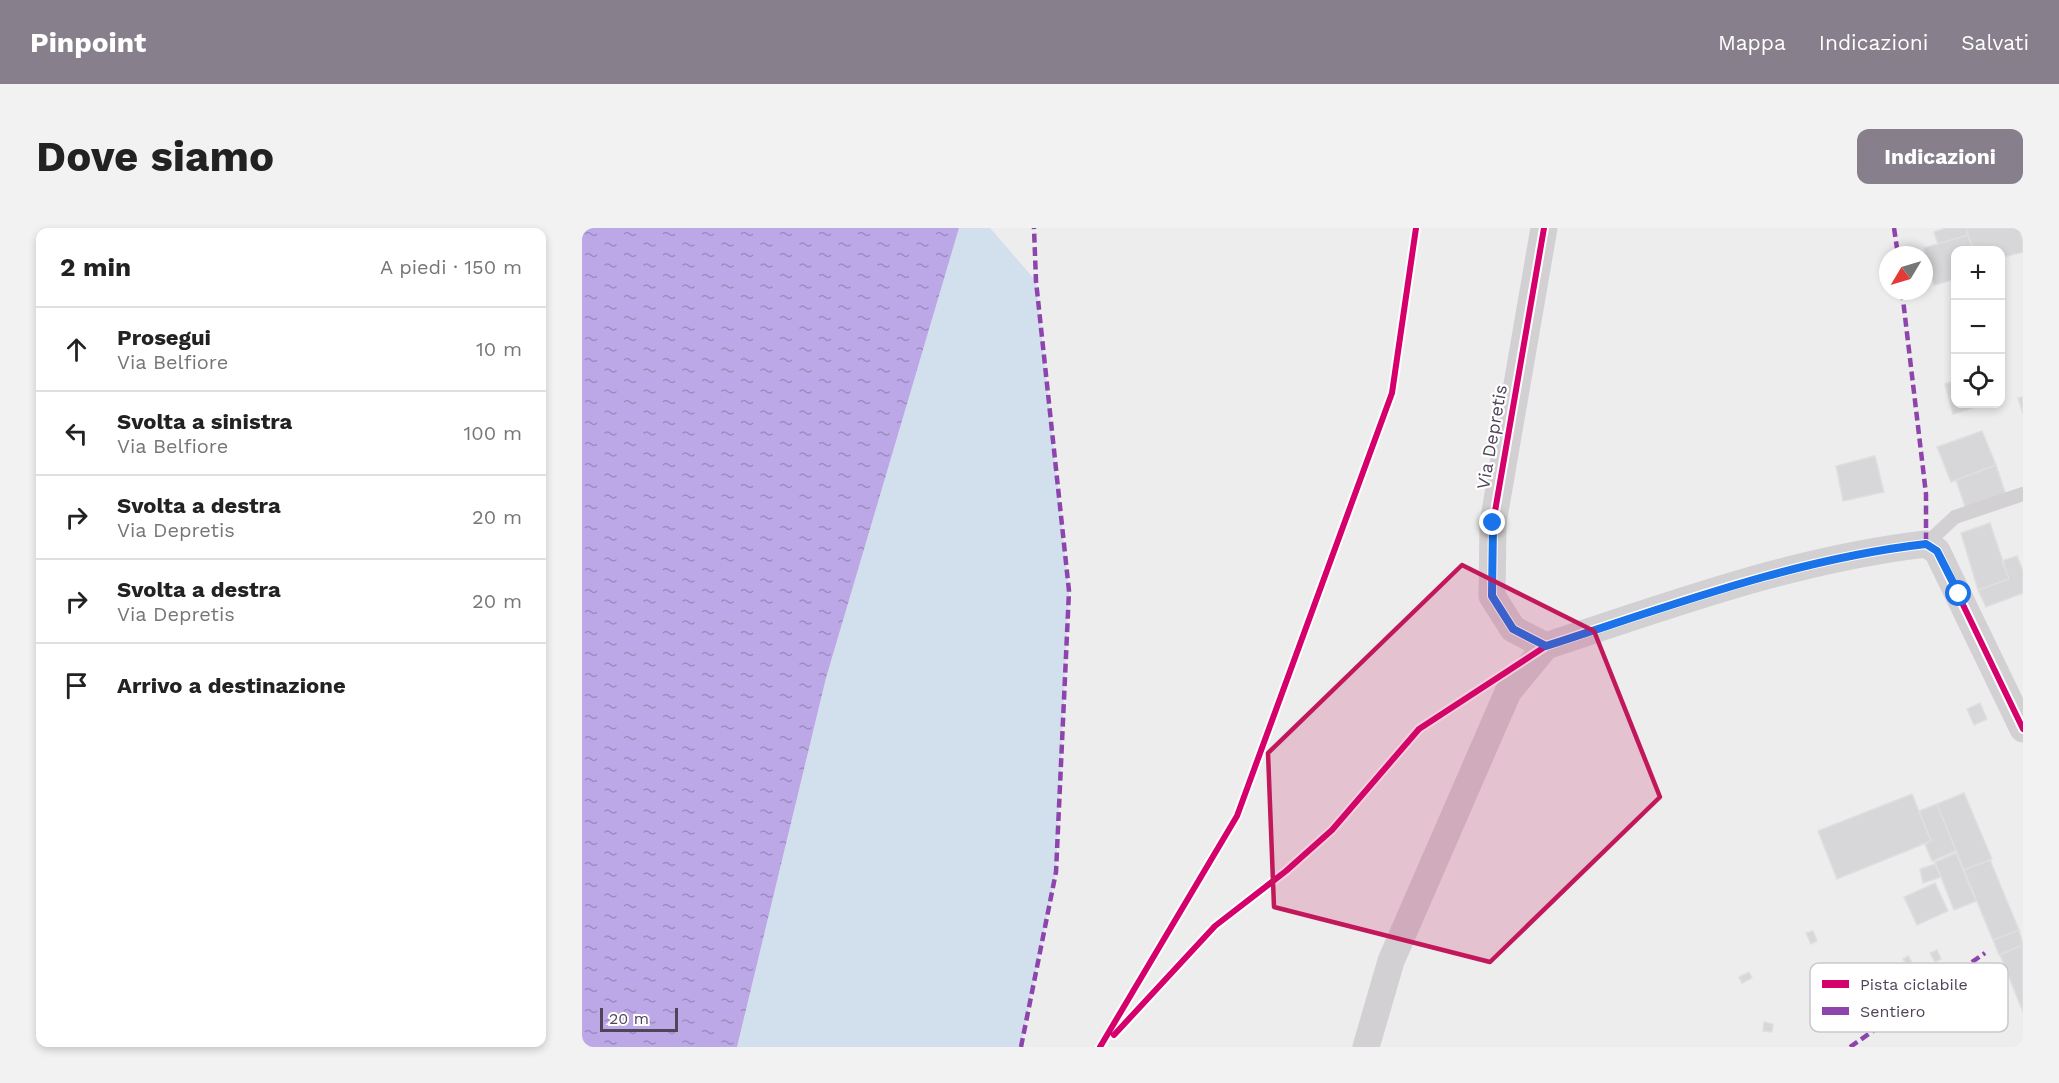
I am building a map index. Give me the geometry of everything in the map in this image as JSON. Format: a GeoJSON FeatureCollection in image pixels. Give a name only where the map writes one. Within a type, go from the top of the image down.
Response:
{"type":"FeatureCollection","features":[{"type":"Feature","properties":{"kind":"street","name":"Via Depretis"},"geometry":{"type":"LineString","coordinates":[[1544,228],[1493,523],[1492,596],[1513,629],[1554,643]]}},
{"type":"Feature","properties":{"kind":"street"},"geometry":{"type":"LineString","coordinates":[[1366,1047],[1391,961],[1508,692],[1554,643],[1790,569],[1926,544],[1937,551],[2023,729]]}},
{"type":"Feature","properties":{"kind":"lane"},"geometry":{"type":"LineString","coordinates":[[1926,544],[1955,517],[2023,494]]}},
{"type":"Feature","properties":{"kind":"highlighted area"},"geometry":{"type":"Polygon","coordinates":[[[1462,565],[1594,631],[1660,797],[1490,962],[1274,907],[1268,753],[1462,565]]]}},
{"type":"Feature","properties":{"kind":"shaded area"},"geometry":{"type":"Polygon","coordinates":[[[959,228],[990,228],[1036,281],[1069,591],[1056,872],[1021,1047],[737,1047],[826,678],[959,228]]]}},
{"type":"Feature","properties":{"kind":"water"},"geometry":{"type":"Polygon","coordinates":[[[582,228],[959,228],[826,678],[737,1047],[582,1047],[582,228]]]}},
{"type":"Feature","properties":{"kind":"building"},"geometry":{"type":"Polygon","coordinates":[[[1946,228],[1966,228],[1968,235],[1938,244],[1934,232],[1946,228]]]}},
{"type":"Feature","properties":{"kind":"building"},"geometry":{"type":"Polygon","coordinates":[[[1966,228],[2019,228],[2023,252],[2005,257],[2005,246],[1972,246],[1966,228]]]}},
{"type":"Feature","properties":{"kind":"building"},"geometry":{"type":"Polygon","coordinates":[[[1968,235],[1972,246],[1951,246],[1951,280],[1934,285],[1933,246],[1931,246],[1968,235]]]}},
{"type":"Feature","properties":{"kind":"building"},"geometry":{"type":"Polygon","coordinates":[[[1951,382],[1951,406],[1945,384],[1951,382]]]}},
{"type":"Feature","properties":{"kind":"building"},"geometry":{"type":"Polygon","coordinates":[[[2023,397],[2023,414],[2018,398],[2023,397]]]}},
{"type":"Feature","properties":{"kind":"building"},"geometry":{"type":"Polygon","coordinates":[[[1951,408],[1973,408],[1953,414],[1951,408]]]}},
{"type":"Feature","properties":{"kind":"building"},"geometry":{"type":"Polygon","coordinates":[[[1982,431],[1996,465],[1951,482],[1937,447],[1982,431]]]}},
{"type":"Feature","properties":{"kind":"building"},"geometry":{"type":"Polygon","coordinates":[[[1875,456],[1884,492],[1843,501],[1836,466],[1875,456]]]}},
{"type":"Feature","properties":{"kind":"building"},"geometry":{"type":"Polygon","coordinates":[[[1996,465],[2006,495],[1966,509],[1956,480],[1996,465]]]}},
{"type":"Feature","properties":{"kind":"building"},"geometry":{"type":"Polygon","coordinates":[[[1990,523],[2009,579],[1978,590],[1961,533],[1990,523]]]}},
{"type":"Feature","properties":{"kind":"building"},"geometry":{"type":"Polygon","coordinates":[[[2017,556],[2023,571],[2023,593],[1986,607],[1978,590],[2009,579],[2002,561],[2017,556]]]}},
{"type":"Feature","properties":{"kind":"building"},"geometry":{"type":"Polygon","coordinates":[[[1980,703],[1987,719],[1974,725],[1967,709],[1980,703]]]}},
{"type":"Feature","properties":{"kind":"building"},"geometry":{"type":"Polygon","coordinates":[[[1964,793],[1992,859],[1964,870],[1937,804],[1964,793]]]}},
{"type":"Feature","properties":{"kind":"building"},"geometry":{"type":"Polygon","coordinates":[[[1912,794],[1931,841],[1837,879],[1818,831],[1912,794]]]}},
{"type":"Feature","properties":{"kind":"building"},"geometry":{"type":"Polygon","coordinates":[[[1937,804],[1956,851],[1932,861],[1925,844],[1931,841],[1919,811],[1937,804]]]}},
{"type":"Feature","properties":{"kind":"building"},"geometry":{"type":"Polygon","coordinates":[[[1956,853],[1976,901],[1954,910],[1935,862],[1956,853]]]}},
{"type":"Feature","properties":{"kind":"building"},"geometry":{"type":"Polygon","coordinates":[[[1990,860],[2019,930],[1993,940],[1964,870],[1990,860]]]}},
{"type":"Feature","properties":{"kind":"building"},"geometry":{"type":"Polygon","coordinates":[[[1935,864],[1941,877],[1923,883],[1920,869],[1935,864]]]}},
{"type":"Feature","properties":{"kind":"building"},"geometry":{"type":"Polygon","coordinates":[[[1935,883],[1948,911],[1917,925],[1904,897],[1935,883]]]}},
{"type":"Feature","properties":{"kind":"building"},"geometry":{"type":"Polygon","coordinates":[[[2019,930],[2023,945],[1999,955],[1993,940],[2019,930]]]}},
{"type":"Feature","properties":{"kind":"building"},"geometry":{"type":"Polygon","coordinates":[[[1813,931],[1817,941],[1811,944],[1806,933],[1813,931]]]}},
{"type":"Feature","properties":{"kind":"building"},"geometry":{"type":"Polygon","coordinates":[[[2023,945],[2023,1012],[2008,975],[2008,963],[2003,963],[2000,955],[2023,945]]]}},
{"type":"Feature","properties":{"kind":"building"},"geometry":{"type":"Polygon","coordinates":[[[1937,950],[1941,959],[1935,962],[1930,953],[1937,950]]]}},
{"type":"Feature","properties":{"kind":"building"},"geometry":{"type":"Polygon","coordinates":[[[1908,956],[1912,963],[1906,963],[1903,959],[1908,956]]]}},
{"type":"Feature","properties":{"kind":"building"},"geometry":{"type":"Polygon","coordinates":[[[1749,972],[1752,978],[1742,983],[1739,977],[1749,972]]]}},
{"type":"Feature","properties":{"kind":"building"},"geometry":{"type":"Polygon","coordinates":[[[1764,1022],[1773,1024],[1772,1032],[1763,1031],[1764,1022]]]}},
{"type":"Feature","properties":{"kind":"marked path"},"geometry":{"type":"LineString","coordinates":[[1021,1047],[1056,872],[1069,591],[1036,281],[1034,228]]}},
{"type":"Feature","properties":{"kind":"marked path"},"geometry":{"type":"LineString","coordinates":[[1894,228],[1897,246]]}},
{"type":"Feature","properties":{"kind":"marked path"},"geometry":{"type":"LineString","coordinates":[[1903,300],[1926,494],[1926,544]]}},
{"type":"Feature","properties":{"kind":"marked path"},"geometry":{"type":"LineString","coordinates":[[1971,963],[1985,953]]}},
{"type":"Feature","properties":{"kind":"marked path"},"geometry":{"type":"LineString","coordinates":[[1850,1047],[1872,1032]]}},
{"type":"Feature","properties":{"kind":"cycle path"},"geometry":{"type":"LineString","coordinates":[[1100,1047],[1237,816],[1392,393],[1416,228]]}},
{"type":"Feature","properties":{"kind":"cycle path"},"geometry":{"type":"LineString","coordinates":[[1544,228],[1493,523],[1492,596],[1513,629],[1546,646],[1733,585],[1781,572],[1829,560],[1926,544],[1937,551],[2023,729]]}},
{"type":"Feature","properties":{"kind":"cycle path"},"geometry":{"type":"LineString","coordinates":[[1114,1035],[1215,926],[1286,871],[1332,830],[1419,729],[1546,646]]}},
{"type":"Feature","properties":{"kind":"route"},"geometry":{"type":"LineString","coordinates":[[1493,523],[1492,596],[1513,629],[1546,646],[1790,569],[1905,546],[1926,544],[1937,551],[1959,594]]}}]}
